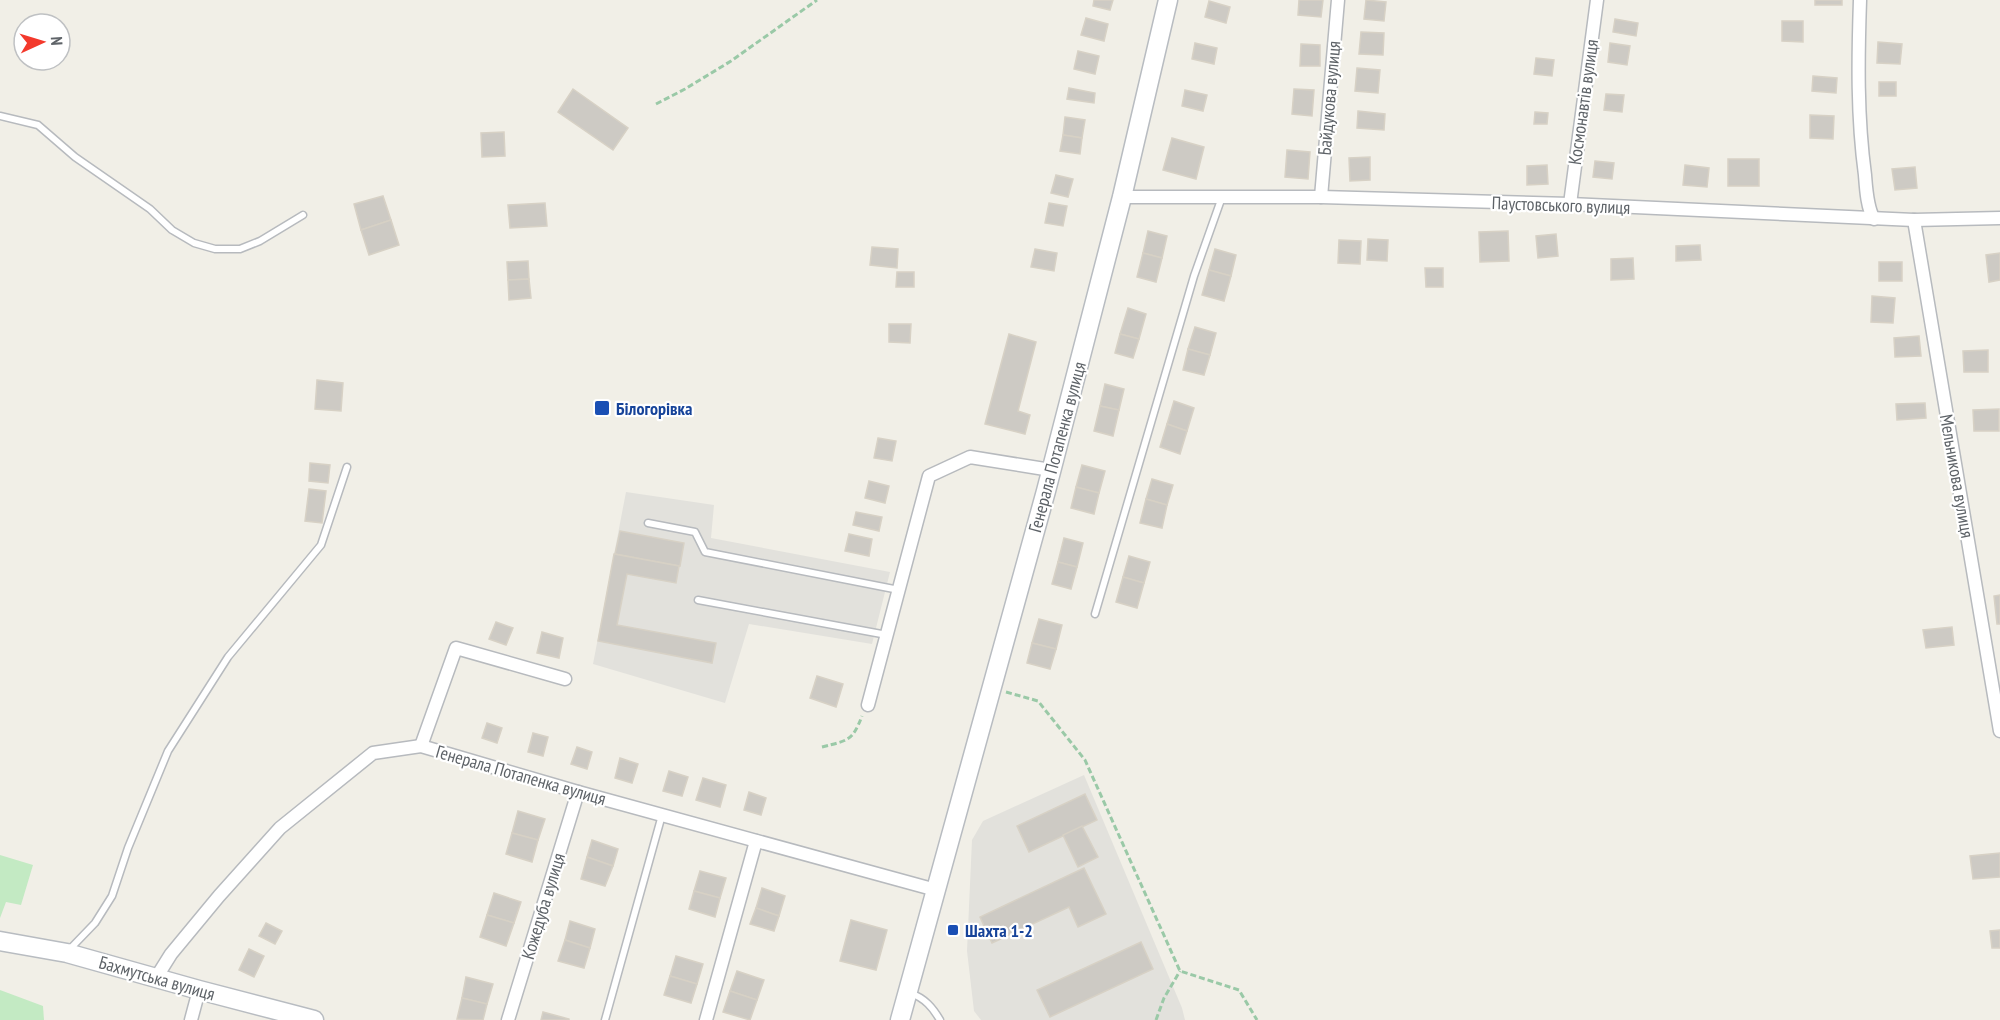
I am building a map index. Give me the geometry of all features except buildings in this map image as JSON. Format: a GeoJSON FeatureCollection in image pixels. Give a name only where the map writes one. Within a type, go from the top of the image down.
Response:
{"type":"FeatureCollection","features":[{"type":"Feature","properties":{"kind":"main road","name":"Генерала Потапенка вулиця"},"geometry":{"type":"LineString","coordinates":[[900,1020],[1051,470],[1122,197],[1168,0]]}},
{"type":"Feature","properties":{"kind":"main road","name":"Бахмутська вулиця"},"geometry":{"type":"LineString","coordinates":[[0,941],[67,953],[293,1017],[314,1020]]}},
{"type":"Feature","properties":{"kind":"street","name":"Байдукова вулиця"},"geometry":{"type":"LineString","coordinates":[[1321,197],[1338,0]]}},
{"type":"Feature","properties":{"kind":"street","name":"Космонавтів вулиця"},"geometry":{"type":"LineString","coordinates":[[1570,204],[1597,0]]}},
{"type":"Feature","properties":{"kind":"street"},"geometry":{"type":"LineString","coordinates":[[1860,0],[1857,74],[1860,136],[1867,196],[1874,219]]}},
{"type":"Feature","properties":{"kind":"street","name":"Паустовського вулиця"},"geometry":{"type":"LineString","coordinates":[[1122,197],[1321,197],[1570,204],[1874,219],[2000,218]]}},
{"type":"Feature","properties":{"kind":"street","name":"Мельникова вулиця"},"geometry":{"type":"LineString","coordinates":[[1914,220],[2000,731]]}},
{"type":"Feature","properties":{"kind":"street"},"geometry":{"type":"LineString","coordinates":[[868,705],[929,476],[970,457],[1051,470]]}},
{"type":"Feature","properties":{"kind":"street"},"geometry":{"type":"LineString","coordinates":[[421,746],[456,648],[565,679]]}},
{"type":"Feature","properties":{"kind":"street","name":"Генерала Потапенка вулиця"},"geometry":{"type":"LineString","coordinates":[[156,978],[171,954],[280,828],[373,753],[421,746],[578,792],[936,890]]}},
{"type":"Feature","properties":{"kind":"street","name":"Кожедуба вулиця"},"geometry":{"type":"LineString","coordinates":[[508,1020],[578,792]]}},
{"type":"Feature","properties":{"kind":"street"},"geometry":{"type":"LineString","coordinates":[[706,1020],[756,841]]}},
{"type":"Feature","properties":{"kind":"street"},"geometry":{"type":"LineString","coordinates":[[191,1020],[199,990]]}},
{"type":"Feature","properties":{"kind":"lane"},"geometry":{"type":"LineString","coordinates":[[0,116],[38,125],[75,157],[150,209],[172,230],[194,243],[214,249],[240,249],[260,242],[303,215]]}},
{"type":"Feature","properties":{"kind":"lane"},"geometry":{"type":"LineString","coordinates":[[1095,614],[1194,276],[1222,197]]}},
{"type":"Feature","properties":{"kind":"lane"},"geometry":{"type":"LineString","coordinates":[[67,953],[95,923],[112,897],[128,848],[168,751],[228,657],[321,545],[347,467]]}},
{"type":"Feature","properties":{"kind":"lane"},"geometry":{"type":"LineString","coordinates":[[648,523],[695,532],[705,552],[898,590]]}},
{"type":"Feature","properties":{"kind":"lane"},"geometry":{"type":"LineString","coordinates":[[698,600],[887,635]]}},
{"type":"Feature","properties":{"kind":"lane"},"geometry":{"type":"LineString","coordinates":[[605,1020],[663,814]]}},
{"type":"Feature","properties":{"kind":"lane"},"geometry":{"type":"LineString","coordinates":[[908,992],[918,996],[932,1007],[940,1020]]}},
{"type":"Feature","properties":{"kind":"path"},"geometry":{"type":"LineString","coordinates":[[656,104],[731,61],[818,0]]}},
{"type":"Feature","properties":{"kind":"path"},"geometry":{"type":"LineString","coordinates":[[992,688],[1038,701],[1085,760],[1180,971],[1239,990],[1257,1020]]}},
{"type":"Feature","properties":{"kind":"path"},"geometry":{"type":"LineString","coordinates":[[822,747],[844,742],[850,738],[858,729],[868,705]]}},
{"type":"Feature","properties":{"kind":"path"},"geometry":{"type":"LineString","coordinates":[[1156,1020],[1164,998],[1180,971]]}},
{"type":"Feature","properties":{"kind":"shaded area"},"geometry":{"type":"Polygon","coordinates":[[[626,492],[714,505],[711,538],[890,572],[872,644],[749,624],[725,703],[593,664],[626,492]]]}},
{"type":"Feature","properties":{"kind":"shaded area"},"geometry":{"type":"Polygon","coordinates":[[[1084,775],[1185,1020],[981,1020],[974,1011],[967,951],[972,840],[983,821],[1084,775]]]}},
{"type":"Feature","properties":{"kind":"green space"},"geometry":{"type":"Polygon","coordinates":[[[0,855],[33,865],[21,905],[6,902],[0,918],[0,855]]]}},
{"type":"Feature","properties":{"kind":"green space"},"geometry":{"type":"Polygon","coordinates":[[[0,990],[43,1006],[44,1020],[0,1020],[0,990]]]}},
{"type":"Feature","properties":{"kind":"place","name":"Білогорівка"},"geometry":{"type":"Point","coordinates":[602,408]}},
{"type":"Feature","properties":{"kind":"place","name":"Шахта 1-2"},"geometry":{"type":"Point","coordinates":[953,930]}}]}
